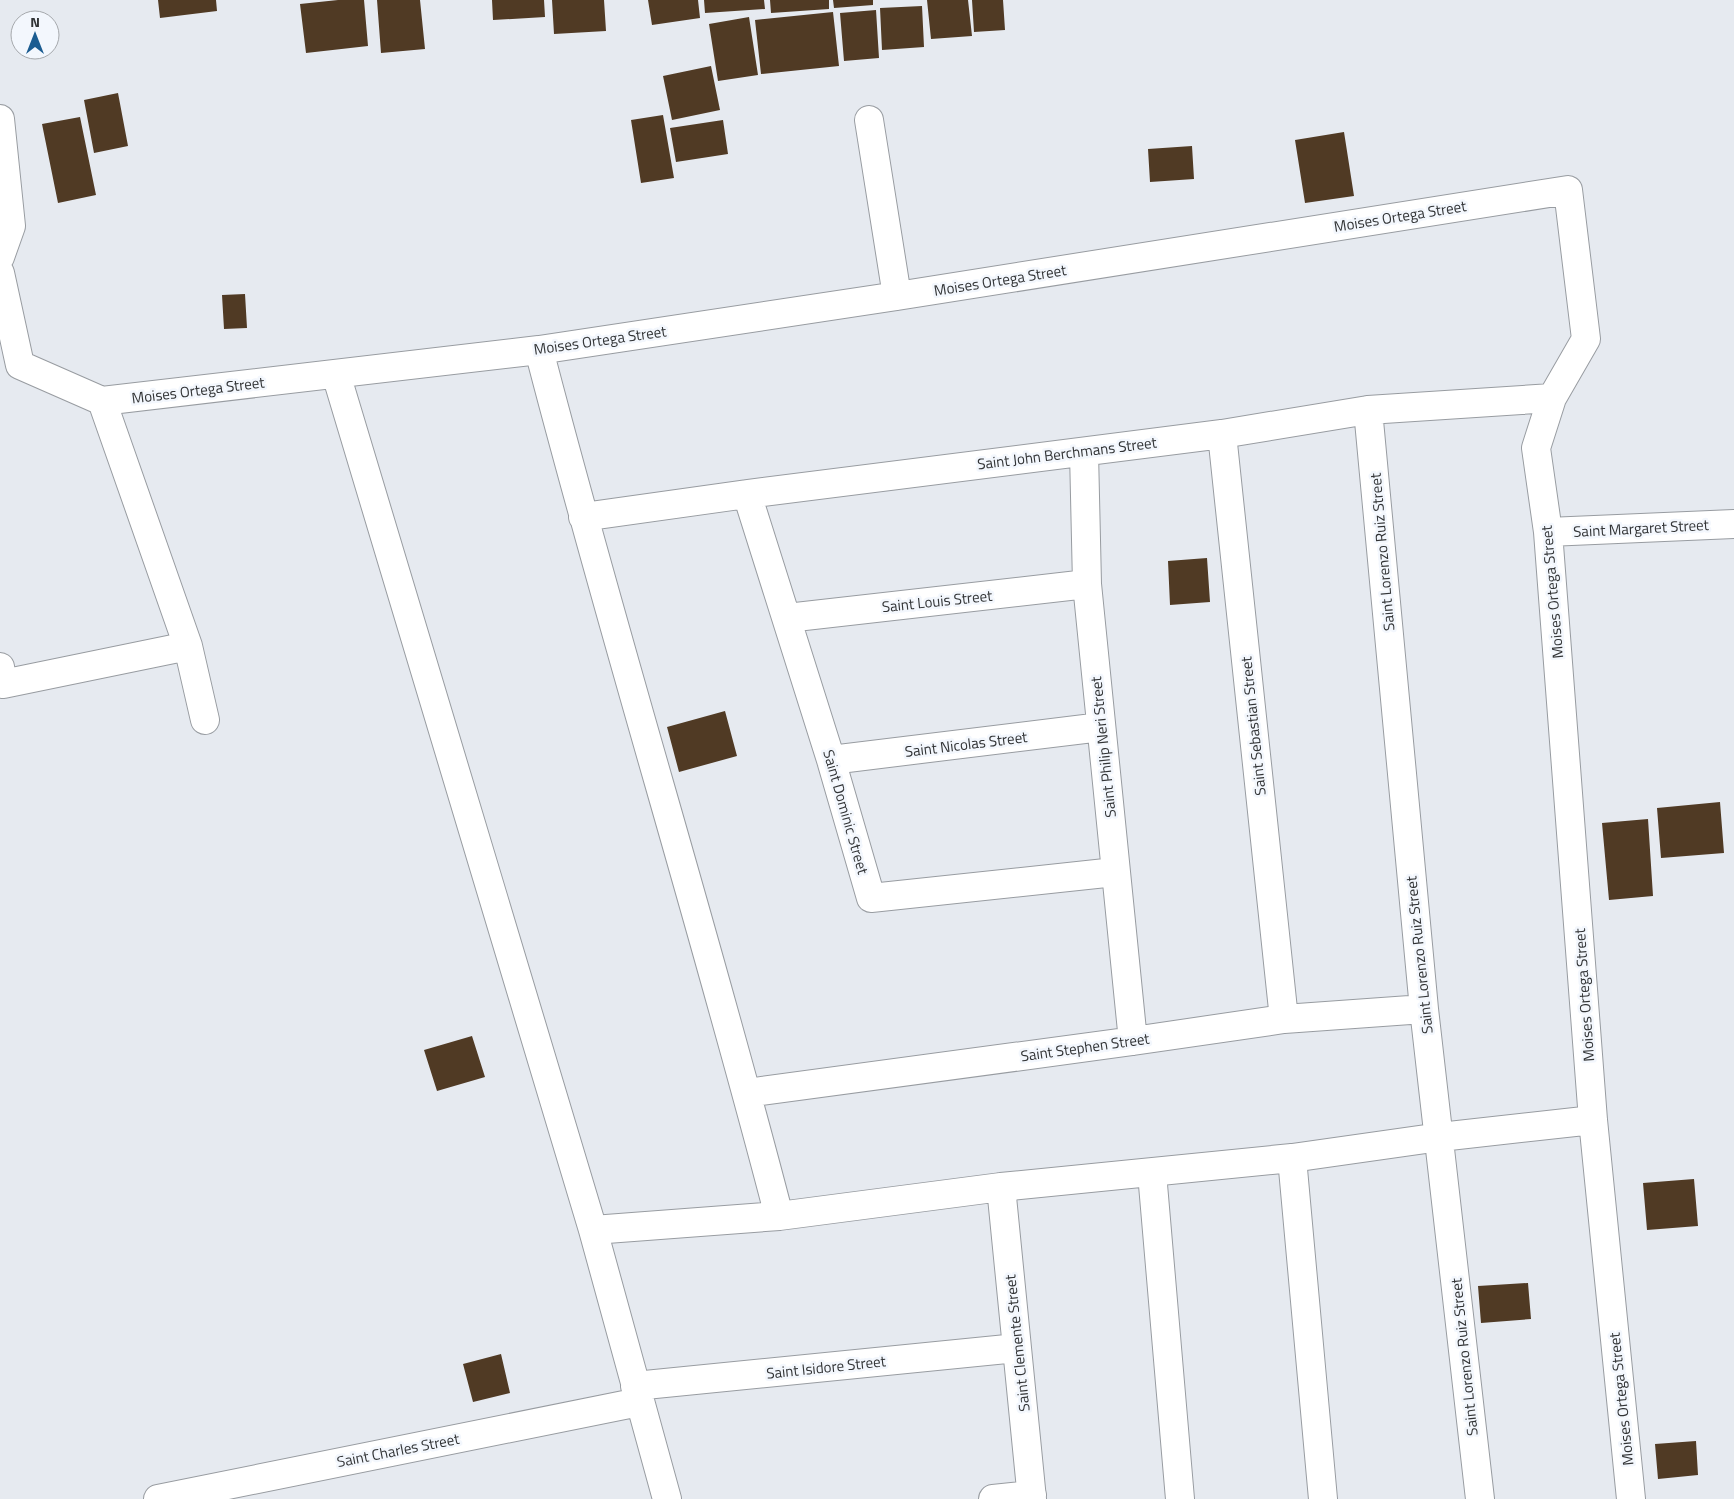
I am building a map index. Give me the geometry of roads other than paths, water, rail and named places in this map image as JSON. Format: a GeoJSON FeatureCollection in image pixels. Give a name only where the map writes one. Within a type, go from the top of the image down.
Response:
{"type":"FeatureCollection","features":[{"type":"Feature","properties":{"kind":"street"},"geometry":{"type":"LineString","coordinates":[[0,119],[11,226],[0,257]]}},
{"type":"Feature","properties":{"kind":"street"},"geometry":{"type":"LineString","coordinates":[[869,120],[897,296]]}},
{"type":"Feature","properties":{"kind":"street","name":"Moises Ortega Street"},"geometry":{"type":"LineString","coordinates":[[102,401],[539,350],[897,296],[1568,190],[1586,339],[1552,398],[1536,448],[1548,532],[1593,1120],[1631,1499]]}},
{"type":"Feature","properties":{"kind":"street"},"geometry":{"type":"LineString","coordinates":[[0,272],[20,365],[102,401],[188,646],[205,720]]}},
{"type":"Feature","properties":{"kind":"street"},"geometry":{"type":"LineString","coordinates":[[539,350],[583,517],[747,1093],[779,1216]]}},
{"type":"Feature","properties":{"kind":"street"},"geometry":{"type":"LineString","coordinates":[[336,374],[593,1230],[667,1499]]}},
{"type":"Feature","properties":{"kind":"street","name":"Saint John Berchmans Street"},"geometry":{"type":"LineString","coordinates":[[583,517],[747,494],[1222,434],[1368,410],[1552,398]]}},
{"type":"Feature","properties":{"kind":"street","name":"Saint Lorenzo Ruiz Street"},"geometry":{"type":"LineString","coordinates":[[1368,410],[1424,1009],[1480,1499]]}},
{"type":"Feature","properties":{"kind":"street","name":"Saint Sebastian Street"},"geometry":{"type":"LineString","coordinates":[[1222,434],[1284,1019]]}},
{"type":"Feature","properties":{"kind":"street","name":"Saint Philip Neri Street"},"geometry":{"type":"LineString","coordinates":[[1084,452],[1086,584],[1133,1041]]}},
{"type":"Feature","properties":{"kind":"street","name":"Saint Dominic Street"},"geometry":{"type":"LineString","coordinates":[[747,494],[831,760],[871,898],[1115,872]]}},
{"type":"Feature","properties":{"kind":"street","name":"Saint Margaret Street"},"geometry":{"type":"LineString","coordinates":[[1548,532],[1734,524]]}},
{"type":"Feature","properties":{"kind":"street","name":"Saint Louis Street"},"geometry":{"type":"LineString","coordinates":[[787,618],[1086,584]]}},
{"type":"Feature","properties":{"kind":"street"},"geometry":{"type":"LineString","coordinates":[[0,667],[4,684],[188,646]]}},
{"type":"Feature","properties":{"kind":"street","name":"Saint Nicolas Street"},"geometry":{"type":"LineString","coordinates":[[831,760],[1101,727]]}},
{"type":"Feature","properties":{"kind":"street","name":"Saint Stephen Street"},"geometry":{"type":"LineString","coordinates":[[747,1093],[1284,1019],[1424,1009]]}},
{"type":"Feature","properties":{"kind":"street"},"geometry":{"type":"LineString","coordinates":[[593,1230],[779,1216],[1001,1187],[1292,1158],[1440,1137],[1593,1120]]}},
{"type":"Feature","properties":{"kind":"street"},"geometry":{"type":"LineString","coordinates":[[1292,1158],[1322,1499]]}},
{"type":"Feature","properties":{"kind":"street"},"geometry":{"type":"LineString","coordinates":[[1152,1173],[1180,1499]]}},
{"type":"Feature","properties":{"kind":"street","name":"Saint Clemente Street"},"geometry":{"type":"LineString","coordinates":[[1001,1187],[1032,1497]]}},
{"type":"Feature","properties":{"kind":"street","name":"Saint Isidore Street"},"geometry":{"type":"LineString","coordinates":[[637,1394],[1017,1348]]}},
{"type":"Feature","properties":{"kind":"street","name":"Saint Charles Street"},"geometry":{"type":"LineString","coordinates":[[158,1499],[187,1496],[637,1394]]}},
{"type":"Feature","properties":{"kind":"street"},"geometry":{"type":"LineString","coordinates":[[993,1499],[1032,1497]]}}]}
